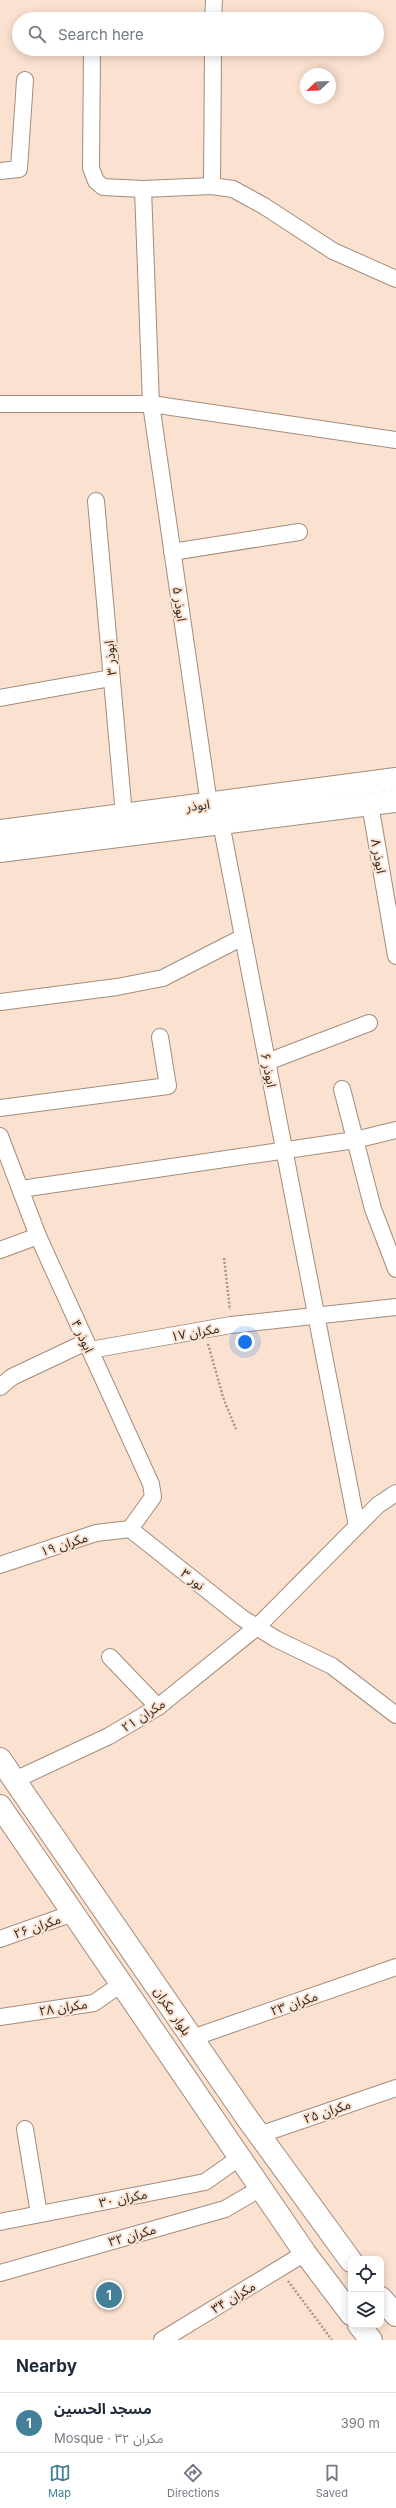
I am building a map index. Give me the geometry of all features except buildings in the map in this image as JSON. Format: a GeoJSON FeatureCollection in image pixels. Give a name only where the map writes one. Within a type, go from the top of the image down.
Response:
{"type":"FeatureCollection","features":[{"type":"Feature","properties":{"kind":"main road","name":"ابوذر"},"geometry":{"type":"LineString","coordinates":[[0,831],[396,779]]}},
{"type":"Feature","properties":{"kind":"main road","name":"ابوذر"},"geometry":{"type":"LineString","coordinates":[[0,851],[396,801]]}},
{"type":"Feature","properties":{"kind":"main road","name":"بلوار مکران"},"geometry":{"type":"LineString","coordinates":[[0,1759],[259,2135],[348,2257]]}},
{"type":"Feature","properties":{"kind":"main road"},"geometry":{"type":"LineString","coordinates":[[0,1806],[239,2158],[305,2253],[348,2310]]}},
{"type":"Feature","properties":{"kind":"main road"},"geometry":{"type":"LineString","coordinates":[[384,2301],[396,2315]]}},
{"type":"Feature","properties":{"kind":"main road"},"geometry":{"type":"LineString","coordinates":[[362,2328],[371,2340]]}},
{"type":"Feature","properties":{"kind":"street"},"geometry":{"type":"LineString","coordinates":[[213,12],[214,0]]}},
{"type":"Feature","properties":{"kind":"street"},"geometry":{"type":"LineString","coordinates":[[92,56],[91,168],[96,181],[103,187],[143,189],[212,186],[232,189],[264,206],[334,251],[396,279]]}},
{"type":"Feature","properties":{"kind":"street"},"geometry":{"type":"LineString","coordinates":[[212,186],[213,56]]}},
{"type":"Feature","properties":{"kind":"street"},"geometry":{"type":"LineString","coordinates":[[0,171],[19,169],[25,80]]}},
{"type":"Feature","properties":{"kind":"street","name":"ابوذر ۵"},"geometry":{"type":"LineString","coordinates":[[143,189],[151,404],[209,804]]}},
{"type":"Feature","properties":{"kind":"street"},"geometry":{"type":"LineString","coordinates":[[0,404],[151,404],[396,440]]}},
{"type":"Feature","properties":{"kind":"street","name":"ابوذر ۳"},"geometry":{"type":"LineString","coordinates":[[96,501],[124,814]]}},
{"type":"Feature","properties":{"kind":"street"},"geometry":{"type":"LineString","coordinates":[[172,552],[298,532]]}},
{"type":"Feature","properties":{"kind":"street"},"geometry":{"type":"LineString","coordinates":[[0,698],[111,678]]}},
{"type":"Feature","properties":{"kind":"street","name":"ابوذر ۸"},"geometry":{"type":"LineString","coordinates":[[370,804],[396,956]]}},
{"type":"Feature","properties":{"kind":"street","name":"ابوذر ۶"},"geometry":{"type":"LineString","coordinates":[[221,823],[357,1526]]}},
{"type":"Feature","properties":{"kind":"street"},"geometry":{"type":"LineString","coordinates":[[0,1002],[117,987],[163,978],[243,938]]}},
{"type":"Feature","properties":{"kind":"street"},"geometry":{"type":"LineString","coordinates":[[267,1062],[369,1023]]}},
{"type":"Feature","properties":{"kind":"street"},"geometry":{"type":"LineString","coordinates":[[0,1108],[168,1086],[160,1037]]}},
{"type":"Feature","properties":{"kind":"street"},"geometry":{"type":"LineString","coordinates":[[342,1089],[373,1209],[396,1269]]}},
{"type":"Feature","properties":{"kind":"street"},"geometry":{"type":"LineString","coordinates":[[21,1189],[355,1140],[396,1130]]}},
{"type":"Feature","properties":{"kind":"street","name":"ابوذر ۴"},"geometry":{"type":"LineString","coordinates":[[0,1136],[38,1236],[151,1484],[153,1497],[130,1530]]}},
{"type":"Feature","properties":{"kind":"street"},"geometry":{"type":"LineString","coordinates":[[0,1250],[38,1236]]}},
{"type":"Feature","properties":{"kind":"street","name":"مکران ۱۷"},"geometry":{"type":"LineString","coordinates":[[0,1387],[12,1377],[88,1346],[231,1325],[316,1317],[396,1307]]}},
{"type":"Feature","properties":{"kind":"street","name":"مکران ۲۱"},"geometry":{"type":"LineString","coordinates":[[15,1780],[109,1736],[158,1707],[257,1627],[378,1505],[396,1493]]}},
{"type":"Feature","properties":{"kind":"street","name":"مکران ۱۹"},"geometry":{"type":"LineString","coordinates":[[0,1564],[96,1533],[130,1530]]}},
{"type":"Feature","properties":{"kind":"street","name":"نور ۳"},"geometry":{"type":"LineString","coordinates":[[130,1530],[257,1627],[276,1639],[332,1666],[396,1715]]}},
{"type":"Feature","properties":{"kind":"street"},"geometry":{"type":"LineString","coordinates":[[110,1657],[158,1707]]}},
{"type":"Feature","properties":{"kind":"street","name":"مکران ۲۶"},"geometry":{"type":"LineString","coordinates":[[0,1939],[73,1913]]}},
{"type":"Feature","properties":{"kind":"street","name":"مکران ۲۳"},"geometry":{"type":"LineString","coordinates":[[192,2038],[396,1967]]}},
{"type":"Feature","properties":{"kind":"street","name":"مکران ۲۸"},"geometry":{"type":"LineString","coordinates":[[0,2017],[94,2003],[121,1984]]}},
{"type":"Feature","properties":{"kind":"street","name":"مکران ۲۵"},"geometry":{"type":"LineString","coordinates":[[259,2135],[396,2088]]}},
{"type":"Feature","properties":{"kind":"street"},"geometry":{"type":"LineString","coordinates":[[25,2130],[39,2214]]}},
{"type":"Feature","properties":{"kind":"street","name":"مکران ۳۰"},"geometry":{"type":"LineString","coordinates":[[0,2222],[205,2182],[239,2158]]}},
{"type":"Feature","properties":{"kind":"street","name":"مکران ۳۲"},"geometry":{"type":"LineString","coordinates":[[0,2273],[225,2209],[261,2188]]}},
{"type":"Feature","properties":{"kind":"street","name":"مکران ۳۴"},"geometry":{"type":"LineString","coordinates":[[162,2340],[305,2253]]}},
{"type":"Feature","properties":{"kind":"path"},"geometry":{"type":"LineString","coordinates":[[224,1258],[231,1325]]}},
{"type":"Feature","properties":{"kind":"path"},"geometry":{"type":"LineString","coordinates":[[204,1330],[224,1400],[236,1429]]}},
{"type":"Feature","properties":{"kind":"path"},"geometry":{"type":"LineString","coordinates":[[288,2280],[332,2340]]}},
{"type":"Feature","properties":{"kind":"place","name":"مسجد الحسین"},"geometry":{"type":"Point","coordinates":[109,2295]}}]}
